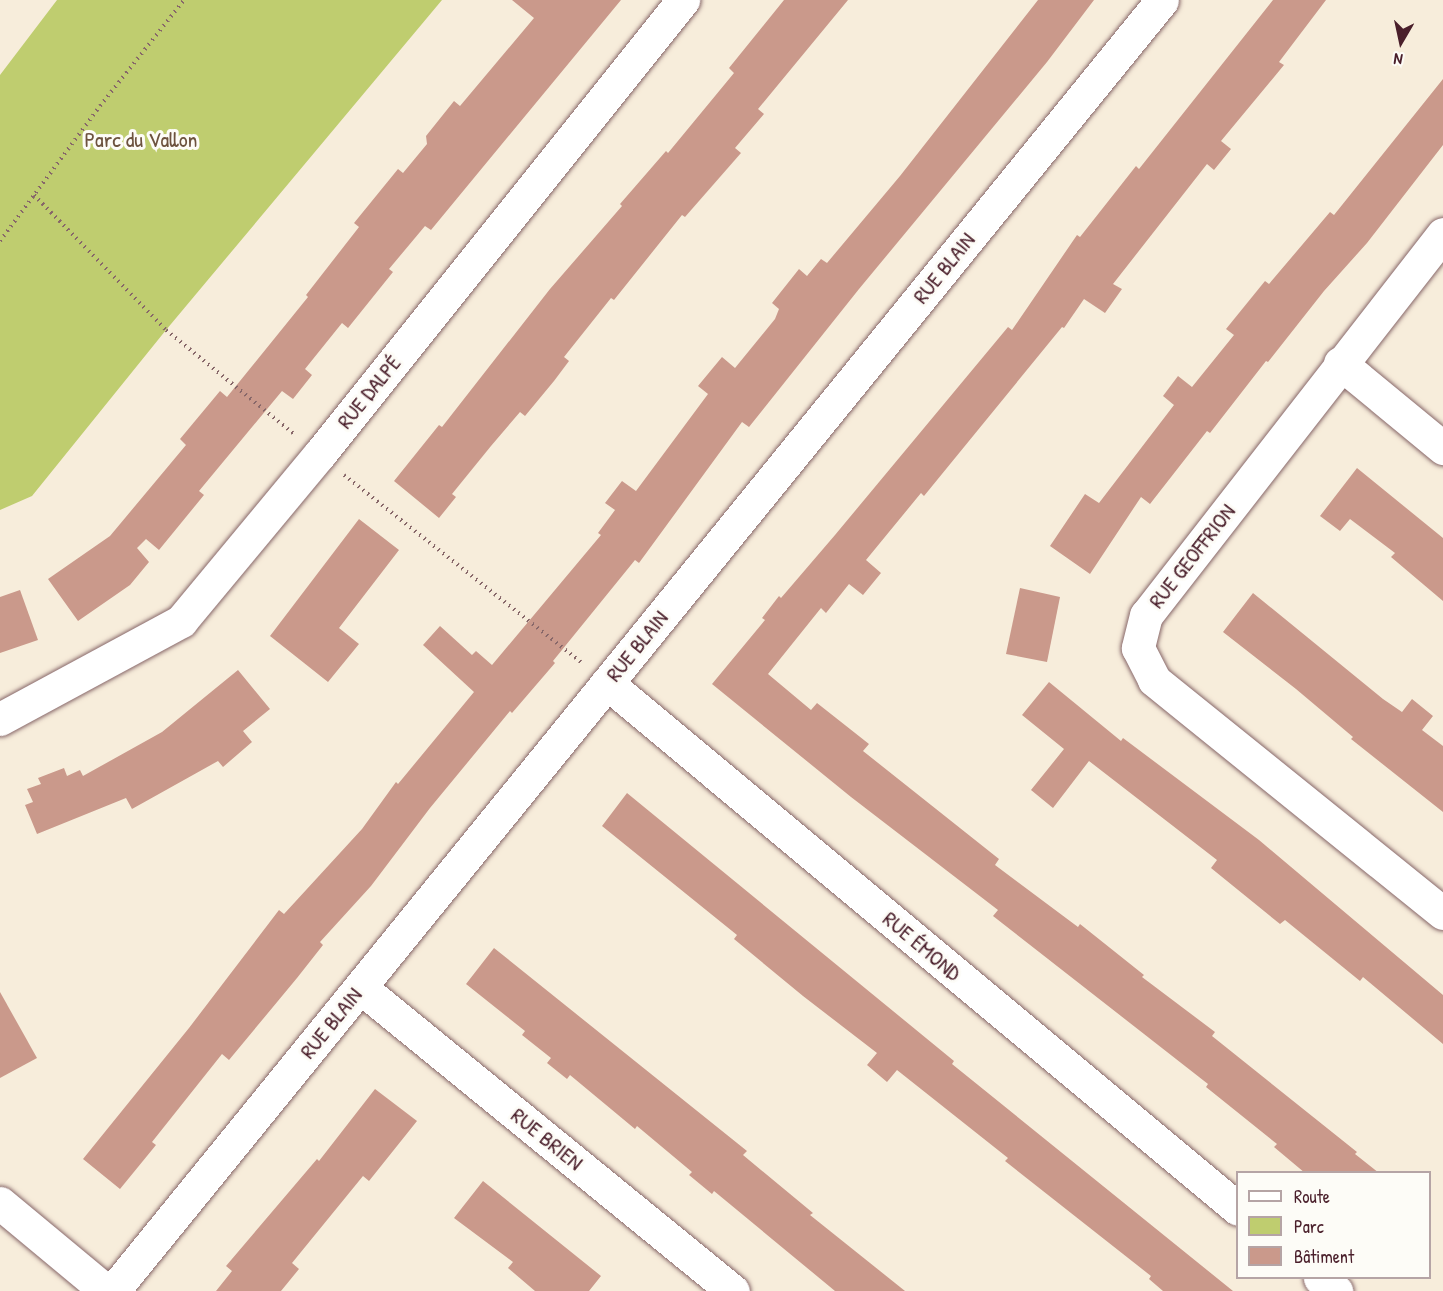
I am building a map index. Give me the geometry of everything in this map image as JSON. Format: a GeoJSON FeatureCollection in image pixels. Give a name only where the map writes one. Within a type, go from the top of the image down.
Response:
{"type":"FeatureCollection","features":[{"type":"Feature","properties":{"kind":"street","name":"RUE DALPÉ"},"geometry":{"type":"LineString","coordinates":[[0,719],[181,621],[319,455],[683,0]]}},
{"type":"Feature","properties":{"kind":"street","name":"RUE BLAIN"},"geometry":{"type":"LineString","coordinates":[[113,1291],[1162,0]]}},
{"type":"Feature","properties":{"kind":"street","name":"RUE GEOFFRION"},"geometry":{"type":"LineString","coordinates":[[1443,234],[1340,363],[1146,615],[1138,648],[1154,680],[1443,913]]}},
{"type":"Feature","properties":{"kind":"street"},"geometry":{"type":"LineString","coordinates":[[1340,363],[1443,448]]}},
{"type":"Feature","properties":{"kind":"street","name":"RUE ÉMOND"},"geometry":{"type":"LineString","coordinates":[[607,683],[1236,1207]]}},
{"type":"Feature","properties":{"kind":"street","name":"RUE BRIEN"},"geometry":{"type":"LineString","coordinates":[[360,987],[733,1291]]}},
{"type":"Feature","properties":{"kind":"street"},"geometry":{"type":"LineString","coordinates":[[0,1203],[106,1291]]}},
{"type":"Feature","properties":{"kind":"street"},"geometry":{"type":"LineString","coordinates":[[1321,1279],[1336,1291]]}},
{"type":"Feature","properties":{"kind":"path"},"geometry":{"type":"LineString","coordinates":[[0,241],[100,106],[184,0]]}},
{"type":"Feature","properties":{"kind":"green space","name":"Parc du Vallon"},"geometry":{"type":"Polygon","coordinates":[[[57,0],[442,0],[166,330],[32,496],[0,510],[0,75],[57,0]]]}},
{"type":"Feature","properties":{"kind":"building"},"geometry":{"type":"Polygon","coordinates":[[[512,0],[621,0],[431,230],[425,226],[389,269],[393,272],[348,328],[342,323],[305,369],[312,375],[293,399],[282,391],[199,491],[204,495],[159,550],[146,539],[137,548],[149,562],[130,585],[78,621],[48,579],[110,536],[186,445],[180,439],[220,391],[227,397],[308,297],[306,295],[359,227],[354,223],[398,169],[403,173],[427,144],[426,136],[454,101],[460,106],[534,18],[512,0]]]}},
{"type":"Feature","properties":{"kind":"building"},"geometry":{"type":"Polygon","coordinates":[[[784,0],[848,0],[758,109],[764,114],[735,148],[741,153],[685,217],[682,215],[614,300],[611,298],[564,357],[569,361],[554,381],[525,416],[520,412],[491,446],[452,494],[456,497],[439,518],[394,481],[439,425],[442,427],[550,289],[622,206],[620,204],[666,151],[668,153],[734,73],[729,68],[784,0]]]}},
{"type":"Feature","properties":{"kind":"building"},"geometry":{"type":"Polygon","coordinates":[[[1038,0],[1094,0],[1047,62],[859,289],[749,427],[742,422],[639,563],[635,560],[553,661],[555,663],[512,713],[510,711],[430,808],[371,886],[320,942],[323,945],[297,978],[229,1060],[222,1054],[152,1142],[156,1145],[120,1189],[83,1159],[189,1028],[279,910],[284,914],[362,829],[396,782],[398,784],[474,692],[423,645],[440,626],[472,655],[476,651],[492,665],[601,535],[598,533],[615,510],[605,503],[622,481],[636,491],[708,394],[698,386],[722,357],[735,368],[775,319],[779,309],[772,303],[799,269],[807,276],[821,259],[827,263],[900,176],[1038,0]]]}},
{"type":"Feature","properties":{"kind":"building"},"geometry":{"type":"Polygon","coordinates":[[[1273,0],[1326,0],[1279,62],[1284,65],[1221,141],[1231,149],[1214,170],[1207,164],[1113,284],[1122,289],[1105,313],[1084,299],[1064,328],[1062,327],[924,496],[921,493],[866,560],[881,573],[863,595],[849,584],[826,613],[821,608],[768,674],[811,710],[817,703],[869,744],[863,751],[999,859],[995,865],[1078,927],[1080,924],[1144,975],[1142,977],[1215,1032],[1212,1036],[1357,1152],[1355,1154],[1376,1171],[1303,1171],[1274,1147],[1277,1144],[1206,1087],[1208,1084],[993,916],[998,910],[851,797],[712,684],[765,620],[762,618],[779,596],[781,598],[835,535],[1008,327],[1012,330],[1077,235],[1080,237],[1136,166],[1139,169],[1273,0]]]}},
{"type":"Feature","properties":{"kind":"building"},"geometry":{"type":"Polygon","coordinates":[[[1443,79],[1443,145],[1367,243],[1324,291],[1268,362],[1266,361],[1210,433],[1207,431],[1150,504],[1141,497],[1090,574],[1050,546],[1085,494],[1099,503],[1174,405],[1163,396],[1178,376],[1192,387],[1234,335],[1226,329],[1265,281],[1269,284],[1330,212],[1334,215],[1443,79]]]}},
{"type":"Feature","properties":{"kind":"building"},"geometry":{"type":"Polygon","coordinates":[[[1357,468],[1443,538],[1443,601],[1391,557],[1395,553],[1350,519],[1340,531],[1320,516],[1357,468]]]}},
{"type":"Feature","properties":{"kind":"building"},"geometry":{"type":"Polygon","coordinates":[[[359,519],[399,550],[339,628],[359,644],[328,682],[270,636],[359,519]]]}},
{"type":"Feature","properties":{"kind":"building"},"geometry":{"type":"Polygon","coordinates":[[[1020,588],[1060,597],[1047,662],[1006,654],[1020,588]]]}},
{"type":"Feature","properties":{"kind":"building"},"geometry":{"type":"Polygon","coordinates":[[[20,590],[38,640],[0,653],[0,597],[20,590]]]}},
{"type":"Feature","properties":{"kind":"building"},"geometry":{"type":"Polygon","coordinates":[[[1253,593],[1402,712],[1412,699],[1433,716],[1422,730],[1443,746],[1443,812],[1351,739],[1353,737],[1296,689],[1223,632],[1253,593]]]}},
{"type":"Feature","properties":{"kind":"building"},"geometry":{"type":"Polygon","coordinates":[[[238,670],[270,709],[243,731],[252,742],[223,767],[218,761],[132,809],[126,798],[37,834],[25,805],[33,802],[27,789],[41,784],[38,778],[64,768],[67,776],[80,770],[83,776],[162,732],[238,670]]]}},
{"type":"Feature","properties":{"kind":"building"},"geometry":{"type":"Polygon","coordinates":[[[1049,682],[1121,741],[1123,738],[1259,840],[1443,995],[1443,1044],[1363,977],[1360,981],[1285,920],[1280,924],[1211,868],[1217,860],[1089,761],[1053,808],[1031,790],[1064,749],[1022,715],[1049,682]]]}},
{"type":"Feature","properties":{"kind":"building"},"geometry":{"type":"Polygon","coordinates":[[[627,793],[954,1061],[952,1064],[1233,1291],[1163,1291],[1149,1279],[1151,1276],[1005,1161],[1008,1158],[897,1070],[887,1082],[867,1065],[877,1053],[803,996],[734,939],[737,935],[602,826],[627,793]]]}},
{"type":"Feature","properties":{"kind":"building"},"geometry":{"type":"Polygon","coordinates":[[[494,948],[747,1151],[743,1155],[813,1213],[810,1215],[905,1291],[835,1291],[714,1191],[712,1194],[689,1175],[692,1172],[637,1126],[635,1129],[570,1075],[567,1079],[547,1063],[551,1058],[522,1035],[525,1031],[466,984],[494,948]]]}},
{"type":"Feature","properties":{"kind":"building"},"geometry":{"type":"Polygon","coordinates":[[[0,992],[37,1058],[0,1078],[0,992]]]}},
{"type":"Feature","properties":{"kind":"building"},"geometry":{"type":"Polygon","coordinates":[[[375,1089],[417,1121],[369,1181],[363,1176],[292,1263],[299,1269],[281,1291],[216,1291],[232,1271],[226,1266],[317,1159],[319,1161],[375,1089]]]}},
{"type":"Feature","properties":{"kind":"building"},"geometry":{"type":"Polygon","coordinates":[[[483,1181],[601,1276],[589,1291],[535,1291],[508,1268],[513,1262],[454,1218],[483,1181]]]}}]}
